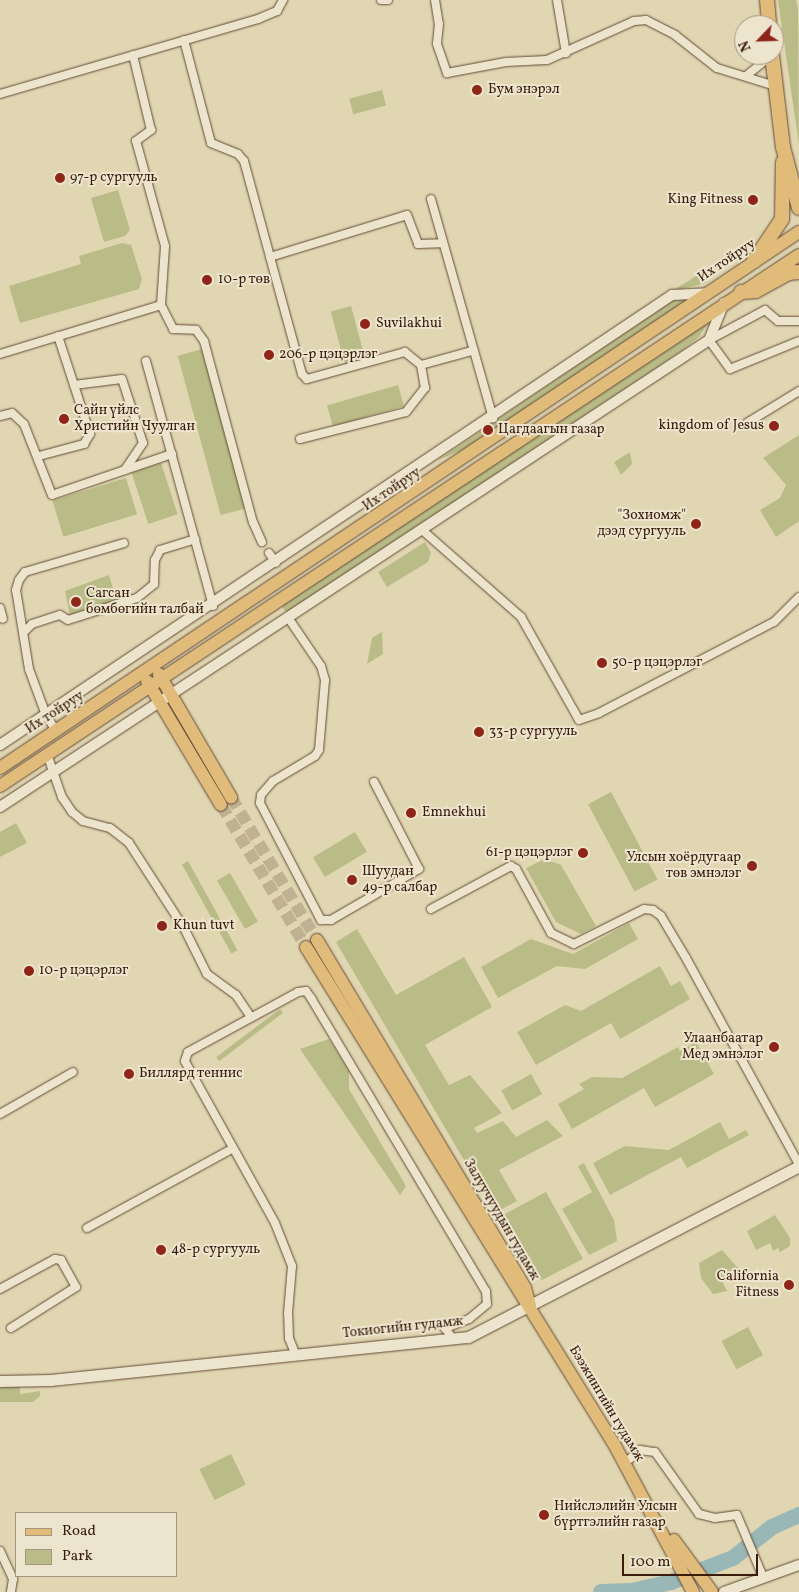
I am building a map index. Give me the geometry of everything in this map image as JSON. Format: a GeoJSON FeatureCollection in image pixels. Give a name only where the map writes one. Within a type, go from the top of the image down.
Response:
{"type":"FeatureCollection","features":[{"type":"Feature","properties":{"kind":"highway"},"geometry":{"type":"LineString","coordinates":[[767,0],[768,15]]}},
{"type":"Feature","properties":{"kind":"highway"},"geometry":{"type":"LineString","coordinates":[[773,65],[783,147],[799,208]]}},
{"type":"Feature","properties":{"kind":"highway"},"geometry":{"type":"LineString","coordinates":[[754,261],[782,219],[783,147]]}},
{"type":"Feature","properties":{"kind":"highway"},"geometry":{"type":"LineString","coordinates":[[741,292],[756,292],[788,273],[799,272]]}},
{"type":"Feature","properties":{"kind":"main road","name":"Их тойруу"},"geometry":{"type":"LineString","coordinates":[[0,768],[154,667],[799,232]]}},
{"type":"Feature","properties":{"kind":"main road","name":"Их тойруу"},"geometry":{"type":"LineString","coordinates":[[0,786],[162,680],[799,254]]}},
{"type":"Feature","properties":{"kind":"main road"},"geometry":{"type":"LineString","coordinates":[[143,674],[226,801],[172,697],[154,667]]}},
{"type":"Feature","properties":{"kind":"main road","name":"Залуучуудын гудамж"},"geometry":{"type":"LineString","coordinates":[[311,943],[517,1292],[530,1307]]}},
{"type":"Feature","properties":{"kind":"main road","name":"Токиогийн гудамж"},"geometry":{"type":"LineString","coordinates":[[0,1381],[52,1380],[295,1353],[453,1340],[480,1333],[799,1165]]}},
{"type":"Feature","properties":{"kind":"main road","name":"Бээжингийн гудамж"},"geometry":{"type":"LineString","coordinates":[[530,1307],[625,1463],[693,1592]]}},
{"type":"Feature","properties":{"kind":"main road","name":"Бээжингийн гудамж"},"geometry":{"type":"LineString","coordinates":[[655,1517],[712,1592]]}},
{"type":"Feature","properties":{"kind":"street"},"geometry":{"type":"LineString","coordinates":[[0,94],[258,19],[277,11],[283,0]]}},
{"type":"Feature","properties":{"kind":"street"},"geometry":{"type":"LineString","coordinates":[[381,0],[388,0]]}},
{"type":"Feature","properties":{"kind":"street"},"geometry":{"type":"LineString","coordinates":[[435,0],[439,24],[436,44],[447,73],[506,62],[531,64],[566,53],[617,28],[646,20],[675,35],[717,68],[775,86]]}},
{"type":"Feature","properties":{"kind":"street"},"geometry":{"type":"LineString","coordinates":[[556,0],[566,53]]}},
{"type":"Feature","properties":{"kind":"street"},"geometry":{"type":"LineString","coordinates":[[184,40],[211,143],[242,157],[302,374],[307,379],[405,352],[421,365],[424,388],[406,412],[300,438]]}},
{"type":"Feature","properties":{"kind":"street"},"geometry":{"type":"LineString","coordinates":[[133,55],[151,130],[136,141],[165,246],[161,304],[173,329],[196,330],[204,340],[253,522],[262,542]]}},
{"type":"Feature","properties":{"kind":"street"},"geometry":{"type":"LineString","coordinates":[[746,76],[760,65]]}},
{"type":"Feature","properties":{"kind":"street"},"geometry":{"type":"LineString","coordinates":[[431,199],[472,351],[493,418]]}},
{"type":"Feature","properties":{"kind":"street"},"geometry":{"type":"LineString","coordinates":[[270,257],[407,216],[418,244],[442,243]]}},
{"type":"Feature","properties":{"kind":"street"},"geometry":{"type":"LineString","coordinates":[[0,746],[213,606],[672,296],[707,293]]}},
{"type":"Feature","properties":{"kind":"street"},"geometry":{"type":"LineString","coordinates":[[709,340],[725,302]]}},
{"type":"Feature","properties":{"kind":"street"},"geometry":{"type":"LineString","coordinates":[[0,354],[161,304]]}},
{"type":"Feature","properties":{"kind":"street"},"geometry":{"type":"LineString","coordinates":[[0,807],[172,697],[709,340],[765,310],[778,321],[799,321]]}},
{"type":"Feature","properties":{"kind":"street"},"geometry":{"type":"LineString","coordinates":[[39,456],[84,444],[90,434],[58,336]]}},
{"type":"Feature","properties":{"kind":"street"},"geometry":{"type":"LineString","coordinates":[[709,340],[730,369],[799,341]]}},
{"type":"Feature","properties":{"kind":"street"},"geometry":{"type":"LineString","coordinates":[[421,365],[472,351]]}},
{"type":"Feature","properties":{"kind":"street"},"geometry":{"type":"LineString","coordinates":[[146,360],[213,606]]}},
{"type":"Feature","properties":{"kind":"street"},"geometry":{"type":"LineString","coordinates":[[74,386],[122,379],[143,443],[124,470]]}},
{"type":"Feature","properties":{"kind":"street"},"geometry":{"type":"LineString","coordinates":[[747,423],[799,391]]}},
{"type":"Feature","properties":{"kind":"street"},"geometry":{"type":"LineString","coordinates":[[0,416],[12,413],[24,424],[39,456],[52,496],[172,454]]}},
{"type":"Feature","properties":{"kind":"street"},"geometry":{"type":"LineString","coordinates":[[422,530],[521,617],[579,720],[600,713],[774,622],[799,597]]}},
{"type":"Feature","properties":{"kind":"street"},"geometry":{"type":"LineString","coordinates":[[24,632],[32,624],[60,615],[68,620],[137,598],[154,584],[155,560],[160,550],[195,538]]}},
{"type":"Feature","properties":{"kind":"street"},"geometry":{"type":"LineString","coordinates":[[56,730],[46,715],[29,669],[16,590],[25,572],[124,543]]}},
{"type":"Feature","properties":{"kind":"street"},"geometry":{"type":"LineString","coordinates":[[269,553],[276,563]]}},
{"type":"Feature","properties":{"kind":"street"},"geometry":{"type":"LineString","coordinates":[[0,608],[3,619]]}},
{"type":"Feature","properties":{"kind":"street"},"geometry":{"type":"LineString","coordinates":[[289,619],[321,666],[325,680],[319,750],[315,756],[273,781],[261,795],[260,803],[321,920],[331,920],[419,869],[374,782]]}},
{"type":"Feature","properties":{"kind":"street"},"geometry":{"type":"LineString","coordinates":[[47,754],[62,797],[72,812],[83,821],[110,828],[129,843],[184,928],[207,974],[236,995],[251,1017]]}},
{"type":"Feature","properties":{"kind":"street"},"geometry":{"type":"LineString","coordinates":[[431,909],[511,866],[516,869],[551,933],[574,944],[644,909],[653,910],[671,933],[799,1165]]}},
{"type":"Feature","properties":{"kind":"street"},"geometry":{"type":"LineString","coordinates":[[295,1353],[289,1338],[288,1313],[292,1266],[275,1223],[232,1149],[185,1057],[251,1017],[298,992],[306,991],[486,1291],[486,1304],[481,1309],[469,1319],[445,1328],[453,1340]]}},
{"type":"Feature","properties":{"kind":"street"},"geometry":{"type":"LineString","coordinates":[[0,1114],[73,1072]]}},
{"type":"Feature","properties":{"kind":"street"},"geometry":{"type":"LineString","coordinates":[[87,1228],[232,1149]]}},
{"type":"Feature","properties":{"kind":"street"},"geometry":{"type":"LineString","coordinates":[[0,1289],[55,1259],[61,1260],[76,1287],[11,1328]]}},
{"type":"Feature","properties":{"kind":"street"},"geometry":{"type":"LineString","coordinates":[[625,1463],[640,1450],[655,1452],[700,1514],[715,1518],[737,1515],[761,1573]]}},
{"type":"Feature","properties":{"kind":"street"},"geometry":{"type":"LineString","coordinates":[[0,1551],[13,1579],[11,1592]]}},
{"type":"Feature","properties":{"kind":"street"},"geometry":{"type":"LineString","coordinates":[[725,1591],[761,1573],[799,1565]]}},
{"type":"Feature","properties":{"kind":"green space"},"geometry":{"type":"Polygon","coordinates":[[[778,0],[796,0],[798,9],[799,145],[784,41],[784,15],[780,15],[778,0]]]}},
{"type":"Feature","properties":{"kind":"green space"},"geometry":{"type":"Polygon","coordinates":[[[382,90],[386,105],[353,114],[349,99],[382,90]]]}},
{"type":"Feature","properties":{"kind":"green space"},"geometry":{"type":"Polygon","coordinates":[[[118,190],[130,230],[125,236],[104,242],[91,198],[118,190]]]}},
{"type":"Feature","properties":{"kind":"green space"},"geometry":{"type":"Polygon","coordinates":[[[122,243],[131,245],[142,279],[139,289],[20,323],[9,286],[81,264],[79,256],[122,243]]]}},
{"type":"Feature","properties":{"kind":"green space"},"geometry":{"type":"Polygon","coordinates":[[[709,268],[706,283],[678,290],[677,288],[709,268]]]}},
{"type":"Feature","properties":{"kind":"green space"},"geometry":{"type":"Polygon","coordinates":[[[693,296],[477,444],[438,460],[674,299],[693,296]]]}},
{"type":"Feature","properties":{"kind":"green space"},"geometry":{"type":"Polygon","coordinates":[[[351,306],[366,361],[345,366],[331,311],[351,306]]]}},
{"type":"Feature","properties":{"kind":"green space"},"geometry":{"type":"Polygon","coordinates":[[[710,320],[699,337],[683,350],[287,613],[281,606],[710,320]]]}},
{"type":"Feature","properties":{"kind":"green space"},"geometry":{"type":"Polygon","coordinates":[[[203,349],[246,508],[221,515],[178,356],[203,349]]]}},
{"type":"Feature","properties":{"kind":"green space"},"geometry":{"type":"Polygon","coordinates":[[[398,385],[404,406],[333,427],[327,405],[398,385]]]}},
{"type":"Feature","properties":{"kind":"green space"},"geometry":{"type":"Polygon","coordinates":[[[799,435],[799,521],[776,537],[760,510],[780,498],[786,485],[763,458],[799,435]]]}},
{"type":"Feature","properties":{"kind":"green space"},"geometry":{"type":"Polygon","coordinates":[[[630,452],[632,464],[621,475],[614,462],[630,452]]]}},
{"type":"Feature","properties":{"kind":"green space"},"geometry":{"type":"Polygon","coordinates":[[[161,463],[178,514],[148,524],[132,473],[161,463]]]}},
{"type":"Feature","properties":{"kind":"green space"},"geometry":{"type":"Polygon","coordinates":[[[126,478],[137,514],[63,537],[52,501],[126,478]]]}},
{"type":"Feature","properties":{"kind":"green space"},"geometry":{"type":"Polygon","coordinates":[[[425,542],[431,553],[428,562],[387,587],[378,572],[425,542]]]}},
{"type":"Feature","properties":{"kind":"green space"},"geometry":{"type":"Polygon","coordinates":[[[109,575],[117,602],[70,616],[65,591],[109,575]]]}},
{"type":"Feature","properties":{"kind":"green space"},"geometry":{"type":"Polygon","coordinates":[[[382,632],[383,654],[367,664],[372,638],[382,632]]]}},
{"type":"Feature","properties":{"kind":"green space"},"geometry":{"type":"Polygon","coordinates":[[[611,792],[657,879],[635,892],[588,804],[611,792]]]}},
{"type":"Feature","properties":{"kind":"green space"},"geometry":{"type":"Polygon","coordinates":[[[16,823],[27,843],[0,857],[0,832],[16,823]]]}},
{"type":"Feature","properties":{"kind":"green space"},"geometry":{"type":"Polygon","coordinates":[[[355,832],[367,852],[325,877],[313,857],[355,832]]]}},
{"type":"Feature","properties":{"kind":"green space"},"geometry":{"type":"Polygon","coordinates":[[[545,859],[561,865],[596,926],[581,934],[556,922],[526,868],[545,859]]]}},
{"type":"Feature","properties":{"kind":"green space"},"geometry":{"type":"Polygon","coordinates":[[[188,861],[237,950],[231,954],[182,864],[188,861]]]}},
{"type":"Feature","properties":{"kind":"green space"},"geometry":{"type":"Polygon","coordinates":[[[230,873],[258,921],[245,929],[217,880],[230,873]]]}},
{"type":"Feature","properties":{"kind":"green space"},"geometry":{"type":"Polygon","coordinates":[[[629,923],[638,939],[585,969],[557,966],[498,998],[481,967],[531,939],[573,954],[629,923]]]}},
{"type":"Feature","properties":{"kind":"green space"},"geometry":{"type":"Polygon","coordinates":[[[357,929],[396,995],[464,957],[492,1007],[425,1045],[449,1085],[470,1075],[502,1113],[474,1128],[477,1133],[503,1121],[516,1137],[547,1120],[563,1136],[499,1170],[517,1201],[495,1213],[336,942],[357,929]]]}},
{"type":"Feature","properties":{"kind":"green space"},"geometry":{"type":"Polygon","coordinates":[[[660,966],[671,986],[680,981],[690,999],[620,1039],[611,1023],[536,1065],[517,1032],[565,1005],[581,1011],[660,966]]]}},
{"type":"Feature","properties":{"kind":"green space"},"geometry":{"type":"Polygon","coordinates":[[[280,1009],[283,1013],[219,1061],[216,1057],[280,1009]]]}},
{"type":"Feature","properties":{"kind":"green space"},"geometry":{"type":"Polygon","coordinates":[[[329,1039],[349,1071],[349,1089],[406,1186],[400,1195],[300,1049],[329,1039]]]}},
{"type":"Feature","properties":{"kind":"green space"},"geometry":{"type":"Polygon","coordinates":[[[696,1042],[714,1074],[655,1107],[644,1088],[572,1129],[558,1104],[584,1089],[579,1084],[592,1077],[622,1078],[678,1047],[680,1051],[696,1042]]]}},
{"type":"Feature","properties":{"kind":"green space"},"geometry":{"type":"Polygon","coordinates":[[[531,1074],[542,1094],[512,1111],[501,1090],[531,1074]]]}},
{"type":"Feature","properties":{"kind":"green space"},"geometry":{"type":"Polygon","coordinates":[[[720,1122],[729,1139],[746,1130],[749,1135],[687,1168],[681,1157],[610,1195],[593,1163],[625,1146],[669,1150],[720,1122]]]}},
{"type":"Feature","properties":{"kind":"green space"},"geometry":{"type":"Polygon","coordinates":[[[584,1163],[614,1220],[617,1241],[589,1255],[562,1209],[592,1192],[578,1166],[584,1163]]]}},
{"type":"Feature","properties":{"kind":"green space"},"geometry":{"type":"Polygon","coordinates":[[[546,1192],[583,1259],[542,1280],[535,1277],[499,1217],[546,1192]]]}},
{"type":"Feature","properties":{"kind":"green space"},"geometry":{"type":"Polygon","coordinates":[[[775,1215],[790,1238],[790,1246],[780,1252],[778,1248],[773,1251],[770,1243],[756,1250],[747,1231],[775,1215]]]}},
{"type":"Feature","properties":{"kind":"green space"},"geometry":{"type":"Polygon","coordinates":[[[722,1250],[739,1269],[721,1279],[727,1291],[713,1294],[701,1278],[699,1263],[722,1250]]]}},
{"type":"Feature","properties":{"kind":"green space"},"geometry":{"type":"Polygon","coordinates":[[[748,1327],[763,1355],[737,1369],[722,1341],[748,1327]]]}},
{"type":"Feature","properties":{"kind":"green space"},"geometry":{"type":"Polygon","coordinates":[[[0,1387],[20,1387],[20,1394],[40,1391],[40,1396],[33,1402],[0,1402],[0,1387]]]}},
{"type":"Feature","properties":{"kind":"green space"},"geometry":{"type":"Polygon","coordinates":[[[231,1454],[246,1485],[214,1500],[200,1469],[231,1454]]]}},
{"type":"Feature","properties":{"kind":"waterway"},"geometry":{"type":"LineString","coordinates":[[601,1592],[632,1591],[671,1582],[733,1558],[772,1527],[799,1515]]}},
{"type":"Feature","properties":{"kind":"tunnel"},"geometry":{"type":"LineString","coordinates":[[231,797],[317,940]]}},
{"type":"Feature","properties":{"kind":"tunnel"},"geometry":{"type":"LineString","coordinates":[[221,805],[306,947]]}},
{"type":"Feature","properties":{"kind":"place","name":"Бум энэрэл"},"geometry":{"type":"Point","coordinates":[477,90]}},
{"type":"Feature","properties":{"kind":"place","name":"97-р сургууль"},"geometry":{"type":"Point","coordinates":[60,178]}},
{"type":"Feature","properties":{"kind":"place","name":"King Fitness"},"geometry":{"type":"Point","coordinates":[753,200]}},
{"type":"Feature","properties":{"kind":"place","name":"10-р төв"},"geometry":{"type":"Point","coordinates":[207,280]}},
{"type":"Feature","properties":{"kind":"place","name":"Suvilakhui"},"geometry":{"type":"Point","coordinates":[365,324]}},
{"type":"Feature","properties":{"kind":"place","name":"206-р цэцэрлэг"},"geometry":{"type":"Point","coordinates":[269,355]}},
{"type":"Feature","properties":{"kind":"place","name":"Сайн үйлс Христийн Чуулган"},"geometry":{"type":"Point","coordinates":[64,419]}},
{"type":"Feature","properties":{"kind":"place","name":"kingdom of Jesus"},"geometry":{"type":"Point","coordinates":[774,426]}},
{"type":"Feature","properties":{"kind":"place","name":"Цагдаагын газар"},"geometry":{"type":"Point","coordinates":[488,430]}},
{"type":"Feature","properties":{"kind":"place","name":"\"Зохиомж\" дээд сургууль"},"geometry":{"type":"Point","coordinates":[696,524]}},
{"type":"Feature","properties":{"kind":"place","name":"Сагсан бөмбөгийн талбай"},"geometry":{"type":"Point","coordinates":[76,602]}},
{"type":"Feature","properties":{"kind":"place","name":"50-р цэцэрлэг"},"geometry":{"type":"Point","coordinates":[602,663]}},
{"type":"Feature","properties":{"kind":"place","name":"33-р сургууль"},"geometry":{"type":"Point","coordinates":[479,732]}},
{"type":"Feature","properties":{"kind":"place","name":"Emnekhui"},"geometry":{"type":"Point","coordinates":[411,813]}},
{"type":"Feature","properties":{"kind":"place","name":"61-р цэцэрлэг"},"geometry":{"type":"Point","coordinates":[583,853]}},
{"type":"Feature","properties":{"kind":"place","name":"Улсын хоёрдугаар төв эмнэлэг"},"geometry":{"type":"Point","coordinates":[752,866]}},
{"type":"Feature","properties":{"kind":"place","name":"Шуудан 49-р салбар"},"geometry":{"type":"Point","coordinates":[352,880]}},
{"type":"Feature","properties":{"kind":"place","name":"Khun tuvt"},"geometry":{"type":"Point","coordinates":[162,926]}},
{"type":"Feature","properties":{"kind":"place","name":"10-р цэцэрлэг"},"geometry":{"type":"Point","coordinates":[29,971]}},
{"type":"Feature","properties":{"kind":"place","name":"Улаанбаатар Мед эмнэлэг"},"geometry":{"type":"Point","coordinates":[774,1047]}},
{"type":"Feature","properties":{"kind":"place","name":"Биллярд теннис"},"geometry":{"type":"Point","coordinates":[129,1074]}},
{"type":"Feature","properties":{"kind":"place","name":"48-р сургууль"},"geometry":{"type":"Point","coordinates":[161,1250]}},
{"type":"Feature","properties":{"kind":"place","name":"California Fitness"},"geometry":{"type":"Point","coordinates":[789,1285]}},
{"type":"Feature","properties":{"kind":"place","name":"Нийслэлийн Улсын бүртгэлийн газар"},"geometry":{"type":"Point","coordinates":[544,1515]}}]}
